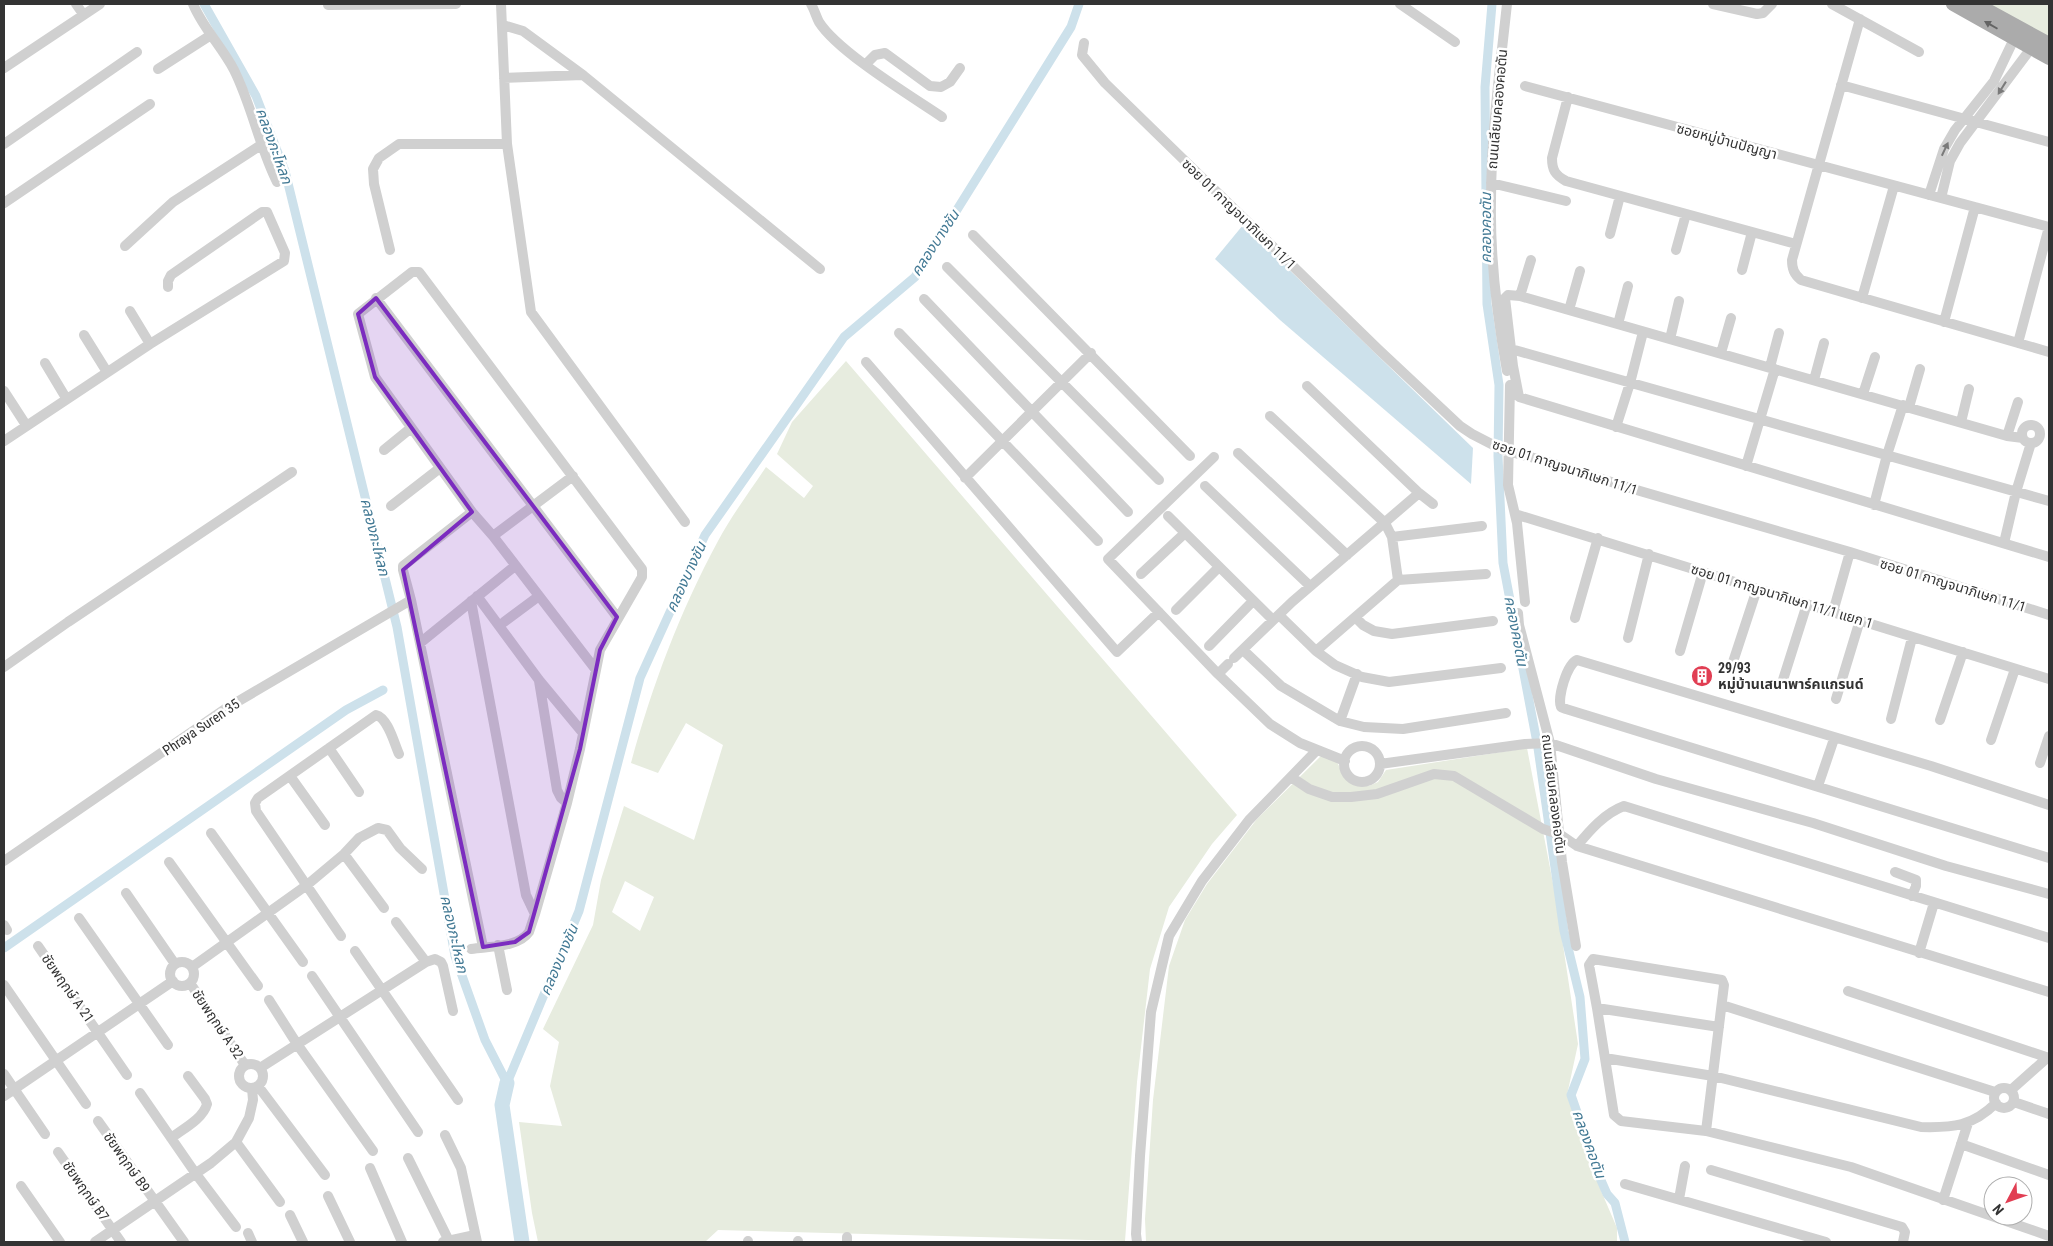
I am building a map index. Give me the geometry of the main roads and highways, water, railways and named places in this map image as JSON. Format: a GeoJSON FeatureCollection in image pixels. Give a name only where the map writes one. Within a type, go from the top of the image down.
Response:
{"type":"FeatureCollection","features":[{"type":"Feature","properties":{"kind":"main road"},"geometry":{"type":"LineString","coordinates":[[1953,4],[2014,39],[2039,44]]}},
{"type":"Feature","properties":{"kind":"main road"},"geometry":{"type":"LineString","coordinates":[[1976,4],[2013,24],[2039,44],[2049,58]]}},
{"type":"Feature","properties":{"kind":"water"},"geometry":{"type":"Polygon","coordinates":[[[1243,225],[1473,448],[1471,484],[1280,320],[1215,259],[1243,225]]]}},
{"type":"Feature","properties":{"kind":"waterway","name":"คลองกะโหลก"},"geometry":{"type":"LineString","coordinates":[[204,4],[256,96],[285,171],[397,627],[455,956],[485,1040],[507,1083]]}},
{"type":"Feature","properties":{"kind":"waterway","name":"คลองบางชัน"},"geometry":{"type":"LineString","coordinates":[[507,1083],[579,911],[640,678],[705,535],[844,337],[915,277],[1071,27],[1079,4]]}},
{"type":"Feature","properties":{"kind":"waterway","name":"คลองคอตัน"},"geometry":{"type":"LineString","coordinates":[[1492,4],[1485,87],[1487,304],[1499,385],[1498,456],[1503,563],[1538,748],[1564,931],[1580,997],[1585,1059],[1571,1095],[1600,1178],[1607,1194],[1615,1203],[1625,1242]]}},
{"type":"Feature","properties":{"kind":"waterway"},"geometry":{"type":"LineString","coordinates":[[4,948],[346,710],[383,690]]}},
{"type":"Feature","properties":{"kind":"waterway","name":"คลองบางชัน"},"geometry":{"type":"LineString","coordinates":[[507,1083],[502,1105],[522,1242]]}},
{"type":"Feature","properties":{"kind":"place","name":"29/93 หมู่บ้านเสนาพาร์คแกรนด์"},"geometry":{"type":"Point","coordinates":[1702,676]}}]}
